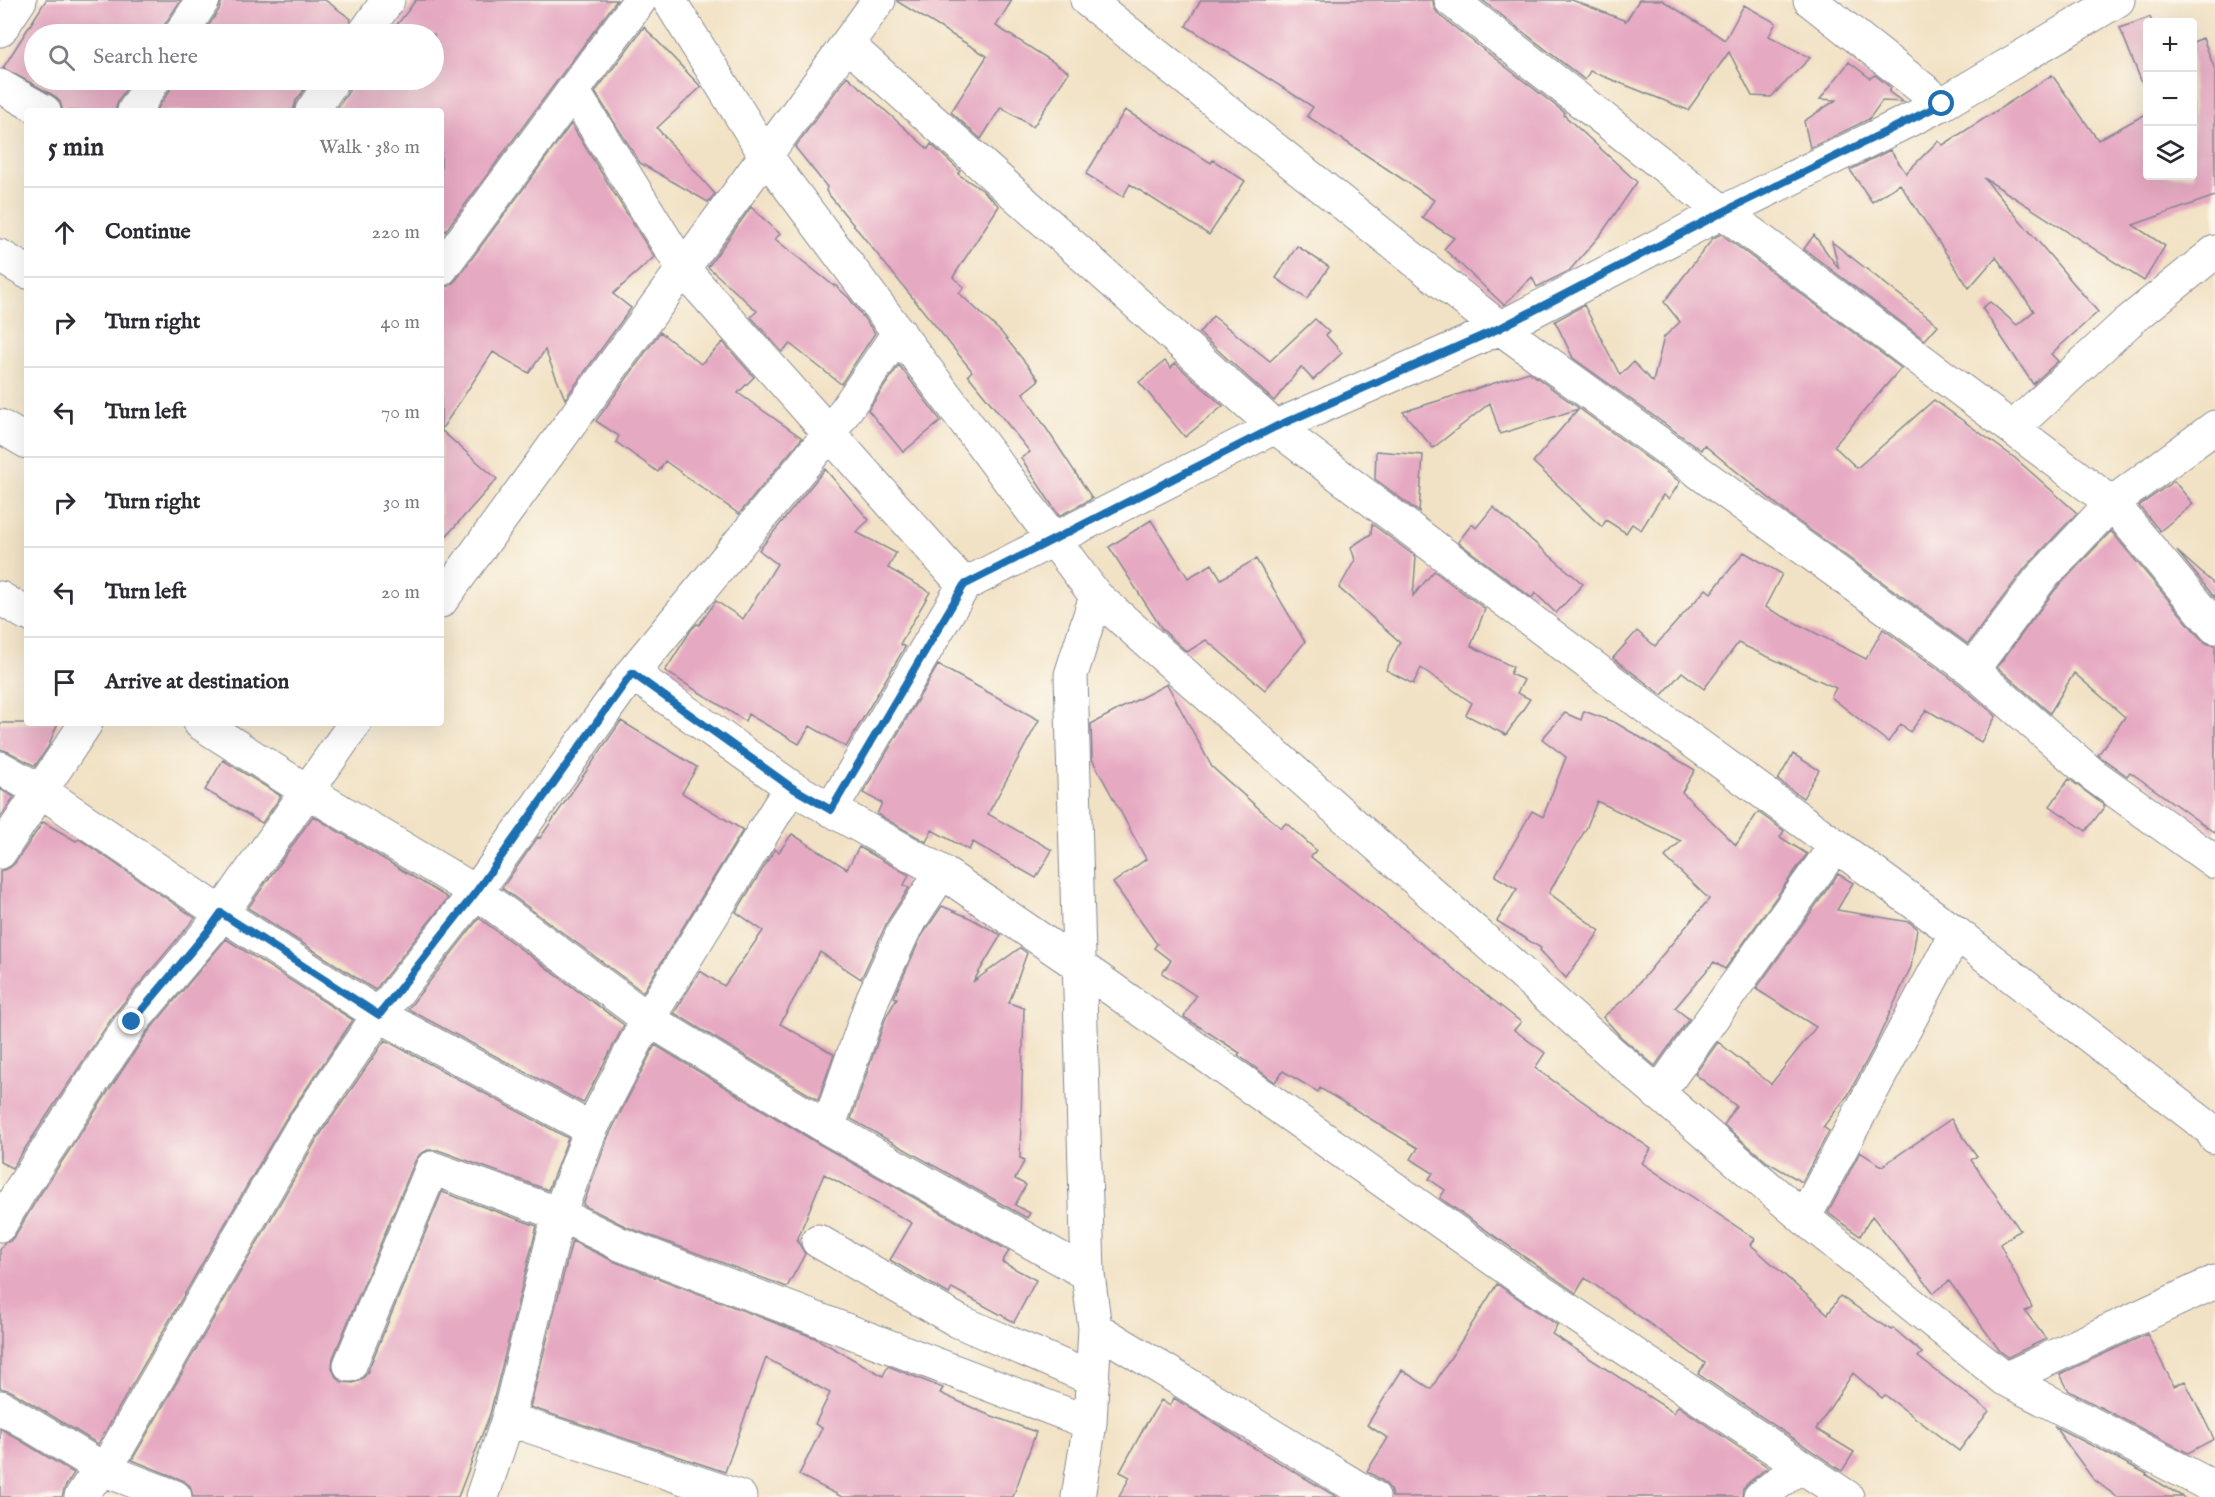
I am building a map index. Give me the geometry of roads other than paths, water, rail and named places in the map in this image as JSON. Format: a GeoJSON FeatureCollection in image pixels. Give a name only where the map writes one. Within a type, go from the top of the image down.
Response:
{"type":"FeatureCollection","features":[{"type":"Feature","properties":{"kind":"street"},"geometry":{"type":"LineString","coordinates":[[0,30],[20,0]]}},
{"type":"Feature","properties":{"kind":"street"},"geometry":{"type":"LineString","coordinates":[[187,24],[203,0]]}},
{"type":"Feature","properties":{"kind":"street"},"geometry":{"type":"LineString","coordinates":[[371,24],[388,0]]}},
{"type":"Feature","properties":{"kind":"street"},"geometry":{"type":"LineString","coordinates":[[444,265],[640,0]]}},
{"type":"Feature","properties":{"kind":"street"},"geometry":{"type":"LineString","coordinates":[[669,0],[766,156],[1096,597],[1658,1094],[1804,1218],[2005,1379],[2215,1488]]}},
{"type":"Feature","properties":{"kind":"street"},"geometry":{"type":"LineString","coordinates":[[444,597],[879,0]]}},
{"type":"Feature","properties":{"kind":"street"},"geometry":{"type":"LineString","coordinates":[[1087,0],[1500,328],[1972,670],[2092,774],[2215,862]]}},
{"type":"Feature","properties":{"kind":"street"},"geometry":{"type":"LineString","coordinates":[[1451,0],[1723,212],[2112,503],[2215,627]]}},
{"type":"Feature","properties":{"kind":"street"},"geometry":{"type":"LineString","coordinates":[[1810,0],[1942,104]]}},
{"type":"Feature","properties":{"kind":"street"},"geometry":{"type":"LineString","coordinates":[[831,810],[964,585],[1275,427],[1500,328],[1723,212],[1942,104],[2118,0]]}},
{"type":"Feature","properties":{"kind":"street"},"geometry":{"type":"LineString","coordinates":[[848,45],[1275,427],[1658,716],[1956,933],[2213,1131]]}},
{"type":"Feature","properties":{"kind":"street"},"geometry":{"type":"LineString","coordinates":[[0,86],[39,108]]}},
{"type":"Feature","properties":{"kind":"street"},"geometry":{"type":"LineString","coordinates":[[137,108],[148,90]]}},
{"type":"Feature","properties":{"kind":"street"},"geometry":{"type":"LineString","coordinates":[[314,108],[326,90]]}},
{"type":"Feature","properties":{"kind":"street"},"geometry":{"type":"LineString","coordinates":[[573,91],[684,270],[964,585]]}},
{"type":"Feature","properties":{"kind":"street"},"geometry":{"type":"LineString","coordinates":[[2013,428],[2127,323],[2215,252]]}},
{"type":"Feature","properties":{"kind":"street"},"geometry":{"type":"LineString","coordinates":[[0,256],[24,270]]}},
{"type":"Feature","properties":{"kind":"street"},"geometry":{"type":"LineString","coordinates":[[81,1497],[91,1482],[105,1470],[301,1130],[379,1015],[476,892],[632,673],[830,433],[899,332]]}},
{"type":"Feature","properties":{"kind":"street"},"geometry":{"type":"LineString","coordinates":[[0,426],[24,440]]}},
{"type":"Feature","properties":{"kind":"street"},"geometry":{"type":"LineString","coordinates":[[1972,670],[2040,579],[2112,503],[2215,427]]}},
{"type":"Feature","properties":{"kind":"street"},"geometry":{"type":"LineString","coordinates":[[1078,1497],[1090,1423],[1095,1328],[1088,1274],[1071,675],[1096,597]]}},
{"type":"Feature","properties":{"kind":"street"},"geometry":{"type":"LineString","coordinates":[[0,598],[24,612]]}},
{"type":"Feature","properties":{"kind":"street"},"geometry":{"type":"LineString","coordinates":[[632,673],[791,787],[942,872],[1081,967],[1519,1277],[1799,1467],[1847,1497]]}},
{"type":"Feature","properties":{"kind":"street"},"geometry":{"type":"LineString","coordinates":[[0,852],[84,726]]}},
{"type":"Feature","properties":{"kind":"street"},"geometry":{"type":"LineString","coordinates":[[205,726],[307,791],[476,892],[648,1019],[828,1128],[1088,1274]]}},
{"type":"Feature","properties":{"kind":"street"},"geometry":{"type":"LineString","coordinates":[[0,1225],[21,1189],[132,1022],[208,931],[353,726]]}},
{"type":"Feature","properties":{"kind":"street"},"geometry":{"type":"LineString","coordinates":[[0,768],[41,790],[221,913],[379,1015],[591,1129]]}},
{"type":"Feature","properties":{"kind":"street"},"geometry":{"type":"LineString","coordinates":[[482,1497],[508,1419],[559,1214],[591,1129],[648,1019],[791,787]]}},
{"type":"Feature","properties":{"kind":"street"},"geometry":{"type":"LineString","coordinates":[[1658,1094],[1836,845]]}},
{"type":"Feature","properties":{"kind":"street"},"geometry":{"type":"LineString","coordinates":[[828,1128],[873,998],[905,928],[942,872]]}},
{"type":"Feature","properties":{"kind":"street"},"geometry":{"type":"LineString","coordinates":[[1804,1218],[1956,933]]}},
{"type":"Feature","properties":{"kind":"street"},"geometry":{"type":"LineString","coordinates":[[350,1365],[432,1168],[559,1214],[620,1244],[1090,1423]]}},
{"type":"Feature","properties":{"kind":"street"},"geometry":{"type":"LineString","coordinates":[[818,1241],[958,1321],[1092,1379]]}},
{"type":"Feature","properties":{"kind":"street"},"geometry":{"type":"LineString","coordinates":[[2005,1379],[2215,1282]]}},
{"type":"Feature","properties":{"kind":"street"},"geometry":{"type":"LineString","coordinates":[[1095,1328],[1372,1497]]}},
{"type":"Feature","properties":{"kind":"street"},"geometry":{"type":"LineString","coordinates":[[0,1410],[1,1407],[105,1470],[175,1497]]}},
{"type":"Feature","properties":{"kind":"street"},"geometry":{"type":"LineString","coordinates":[[508,1419],[740,1497]]}},
{"type":"Feature","properties":{"kind":"street"},"geometry":{"type":"LineString","coordinates":[[1760,1497],[1799,1467]]}}]}
